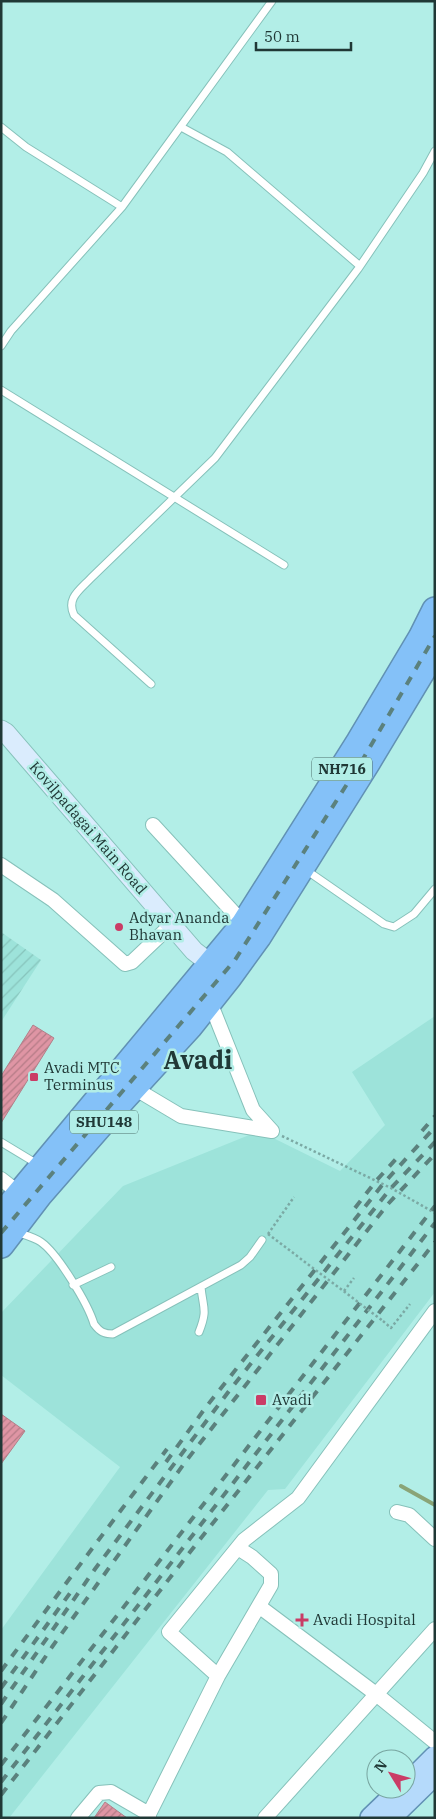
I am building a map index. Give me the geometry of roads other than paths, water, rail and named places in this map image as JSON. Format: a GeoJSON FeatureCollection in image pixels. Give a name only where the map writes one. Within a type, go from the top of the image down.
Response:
{"type":"FeatureCollection","features":[{"type":"Feature","properties":{"kind":"highway","name":"NH716"},"geometry":{"type":"LineString","coordinates":[[251,931],[294,862],[359,742],[421,638],[435,610]]}},
{"type":"Feature","properties":{"kind":"highway","name":"NH716"},"geometry":{"type":"LineString","coordinates":[[294,862],[367,763],[435,650]]}},
{"type":"Feature","properties":{"kind":"highway","name":"SHU148"},"geometry":{"type":"LineString","coordinates":[[5,1230],[48,1171],[134,1088],[210,1002],[211,964],[251,931]]}},
{"type":"Feature","properties":{"kind":"highway"},"geometry":{"type":"LineString","coordinates":[[5,1230],[10,1186],[48,1171],[211,964]]}},
{"type":"Feature","properties":{"kind":"main road","name":"Kovilpadagai Main Road"},"geometry":{"type":"LineString","coordinates":[[1,730],[6,733],[171,925],[211,964]]}},
{"type":"Feature","properties":{"kind":"main road"},"geometry":{"type":"LineString","coordinates":[[416,1775],[435,1757]]}},
{"type":"Feature","properties":{"kind":"main road"},"geometry":{"type":"LineString","coordinates":[[390,1818],[435,1774]]}},
{"type":"Feature","properties":{"kind":"main road"},"geometry":{"type":"LineString","coordinates":[[371,1818],[391,1799]]}},
{"type":"Feature","properties":{"kind":"street"},"geometry":{"type":"LineString","coordinates":[[153,825],[251,931]]}},
{"type":"Feature","properties":{"kind":"street"},"geometry":{"type":"LineString","coordinates":[[1,865],[53,900],[125,964],[132,962],[171,925]]}},
{"type":"Feature","properties":{"kind":"street"},"geometry":{"type":"LineString","coordinates":[[134,1088],[181,1116],[272,1131],[253,1110],[210,1002]]}},
{"type":"Feature","properties":{"kind":"street"},"geometry":{"type":"LineString","coordinates":[[218,1676],[169,1632],[244,1540],[298,1498],[435,1311]]}},
{"type":"Feature","properties":{"kind":"street"},"geometry":{"type":"LineString","coordinates":[[397,1512],[409,1515],[435,1539]]}},
{"type":"Feature","properties":{"kind":"street"},"geometry":{"type":"LineString","coordinates":[[78,1818],[99,1793],[111,1792],[149,1816],[218,1676],[272,1585],[271,1574],[252,1557],[238,1548]]}},
{"type":"Feature","properties":{"kind":"street"},"geometry":{"type":"LineString","coordinates":[[260,1607],[376,1694],[435,1742]]}},
{"type":"Feature","properties":{"kind":"street"},"geometry":{"type":"LineString","coordinates":[[265,1818],[435,1629]]}},
{"type":"Feature","properties":{"kind":"lane"},"geometry":{"type":"LineString","coordinates":[[1,346],[11,332],[122,208],[272,1]]}},
{"type":"Feature","properties":{"kind":"lane"},"geometry":{"type":"LineString","coordinates":[[1,127],[26,147],[122,208]]}},
{"type":"Feature","properties":{"kind":"lane"},"geometry":{"type":"LineString","coordinates":[[181,127],[227,152],[360,266]]}},
{"type":"Feature","properties":{"kind":"lane"},"geometry":{"type":"LineString","coordinates":[[151,684],[74,615],[70,607],[72,598],[90,578],[215,458],[360,266],[423,173],[435,151]]}},
{"type":"Feature","properties":{"kind":"lane"},"geometry":{"type":"LineString","coordinates":[[1,390],[284,565]]}},
{"type":"Feature","properties":{"kind":"lane"},"geometry":{"type":"LineString","coordinates":[[294,862],[384,924],[394,928],[414,914],[435,889]]}},
{"type":"Feature","properties":{"kind":"lane"},"geometry":{"type":"LineString","coordinates":[[1,1142],[48,1171]]}},
{"type":"Feature","properties":{"kind":"lane"},"geometry":{"type":"LineString","coordinates":[[5,1230],[30,1236],[49,1249],[62,1265],[98,1330],[106,1334],[113,1334],[240,1265],[250,1257],[262,1240]]}},
{"type":"Feature","properties":{"kind":"lane"},"geometry":{"type":"LineString","coordinates":[[73,1285],[112,1267]]}},
{"type":"Feature","properties":{"kind":"lane"},"geometry":{"type":"LineString","coordinates":[[199,1332],[205,1317],[201,1287]]}},
{"type":"Feature","properties":{"kind":"waterway"},"geometry":{"type":"LineString","coordinates":[[401,1486],[435,1505]]}},
{"type":"Feature","properties":{"kind":"railway"},"geometry":{"type":"LineString","coordinates":[[1,1233],[235,960],[363,759],[435,636]]}},
{"type":"Feature","properties":{"kind":"railway"},"geometry":{"type":"LineString","coordinates":[[422,1131],[435,1116]]}},
{"type":"Feature","properties":{"kind":"railway"},"geometry":{"type":"LineString","coordinates":[[166,1462],[206,1407],[383,1184],[435,1127]]}},
{"type":"Feature","properties":{"kind":"railway"},"geometry":{"type":"LineString","coordinates":[[1,1704],[95,1569],[229,1391],[391,1188],[435,1142]]}},
{"type":"Feature","properties":{"kind":"railway"},"geometry":{"type":"LineString","coordinates":[[1,1723],[52,1647],[186,1461],[388,1204],[435,1154]]}},
{"type":"Feature","properties":{"kind":"railway"},"geometry":{"type":"LineString","coordinates":[[355,1208],[396,1159]]}},
{"type":"Feature","properties":{"kind":"railway"},"geometry":{"type":"LineString","coordinates":[[1,1765],[435,1206]]}},
{"type":"Feature","properties":{"kind":"railway"},"geometry":{"type":"LineString","coordinates":[[1,1782],[435,1223]]}},
{"type":"Feature","properties":{"kind":"railway"},"geometry":{"type":"LineString","coordinates":[[1,1795],[435,1242]]}},
{"type":"Feature","properties":{"kind":"railway"},"geometry":{"type":"LineString","coordinates":[[1,1671],[167,1449]]}},
{"type":"Feature","properties":{"kind":"railway"},"geometry":{"type":"LineString","coordinates":[[1,1688],[73,1589]]}},
{"type":"Feature","properties":{"kind":"place","name":"Adyar Ananda Bhavan"},"geometry":{"type":"Point","coordinates":[119,927]}},
{"type":"Feature","properties":{"kind":"place","name":"Avadi MTC Terminus"},"geometry":{"type":"Point","coordinates":[34,1077]}},
{"type":"Feature","properties":{"kind":"place","name":"Avadi"},"geometry":{"type":"Point","coordinates":[261,1400]}},
{"type":"Feature","properties":{"kind":"place","name":"Avadi Hospital"},"geometry":{"type":"Point","coordinates":[302,1620]}},
{"type":"Feature","properties":{"kind":"district","name":"Avadi"},"geometry":{"type":"Point","coordinates":[198,1060]}}]}
